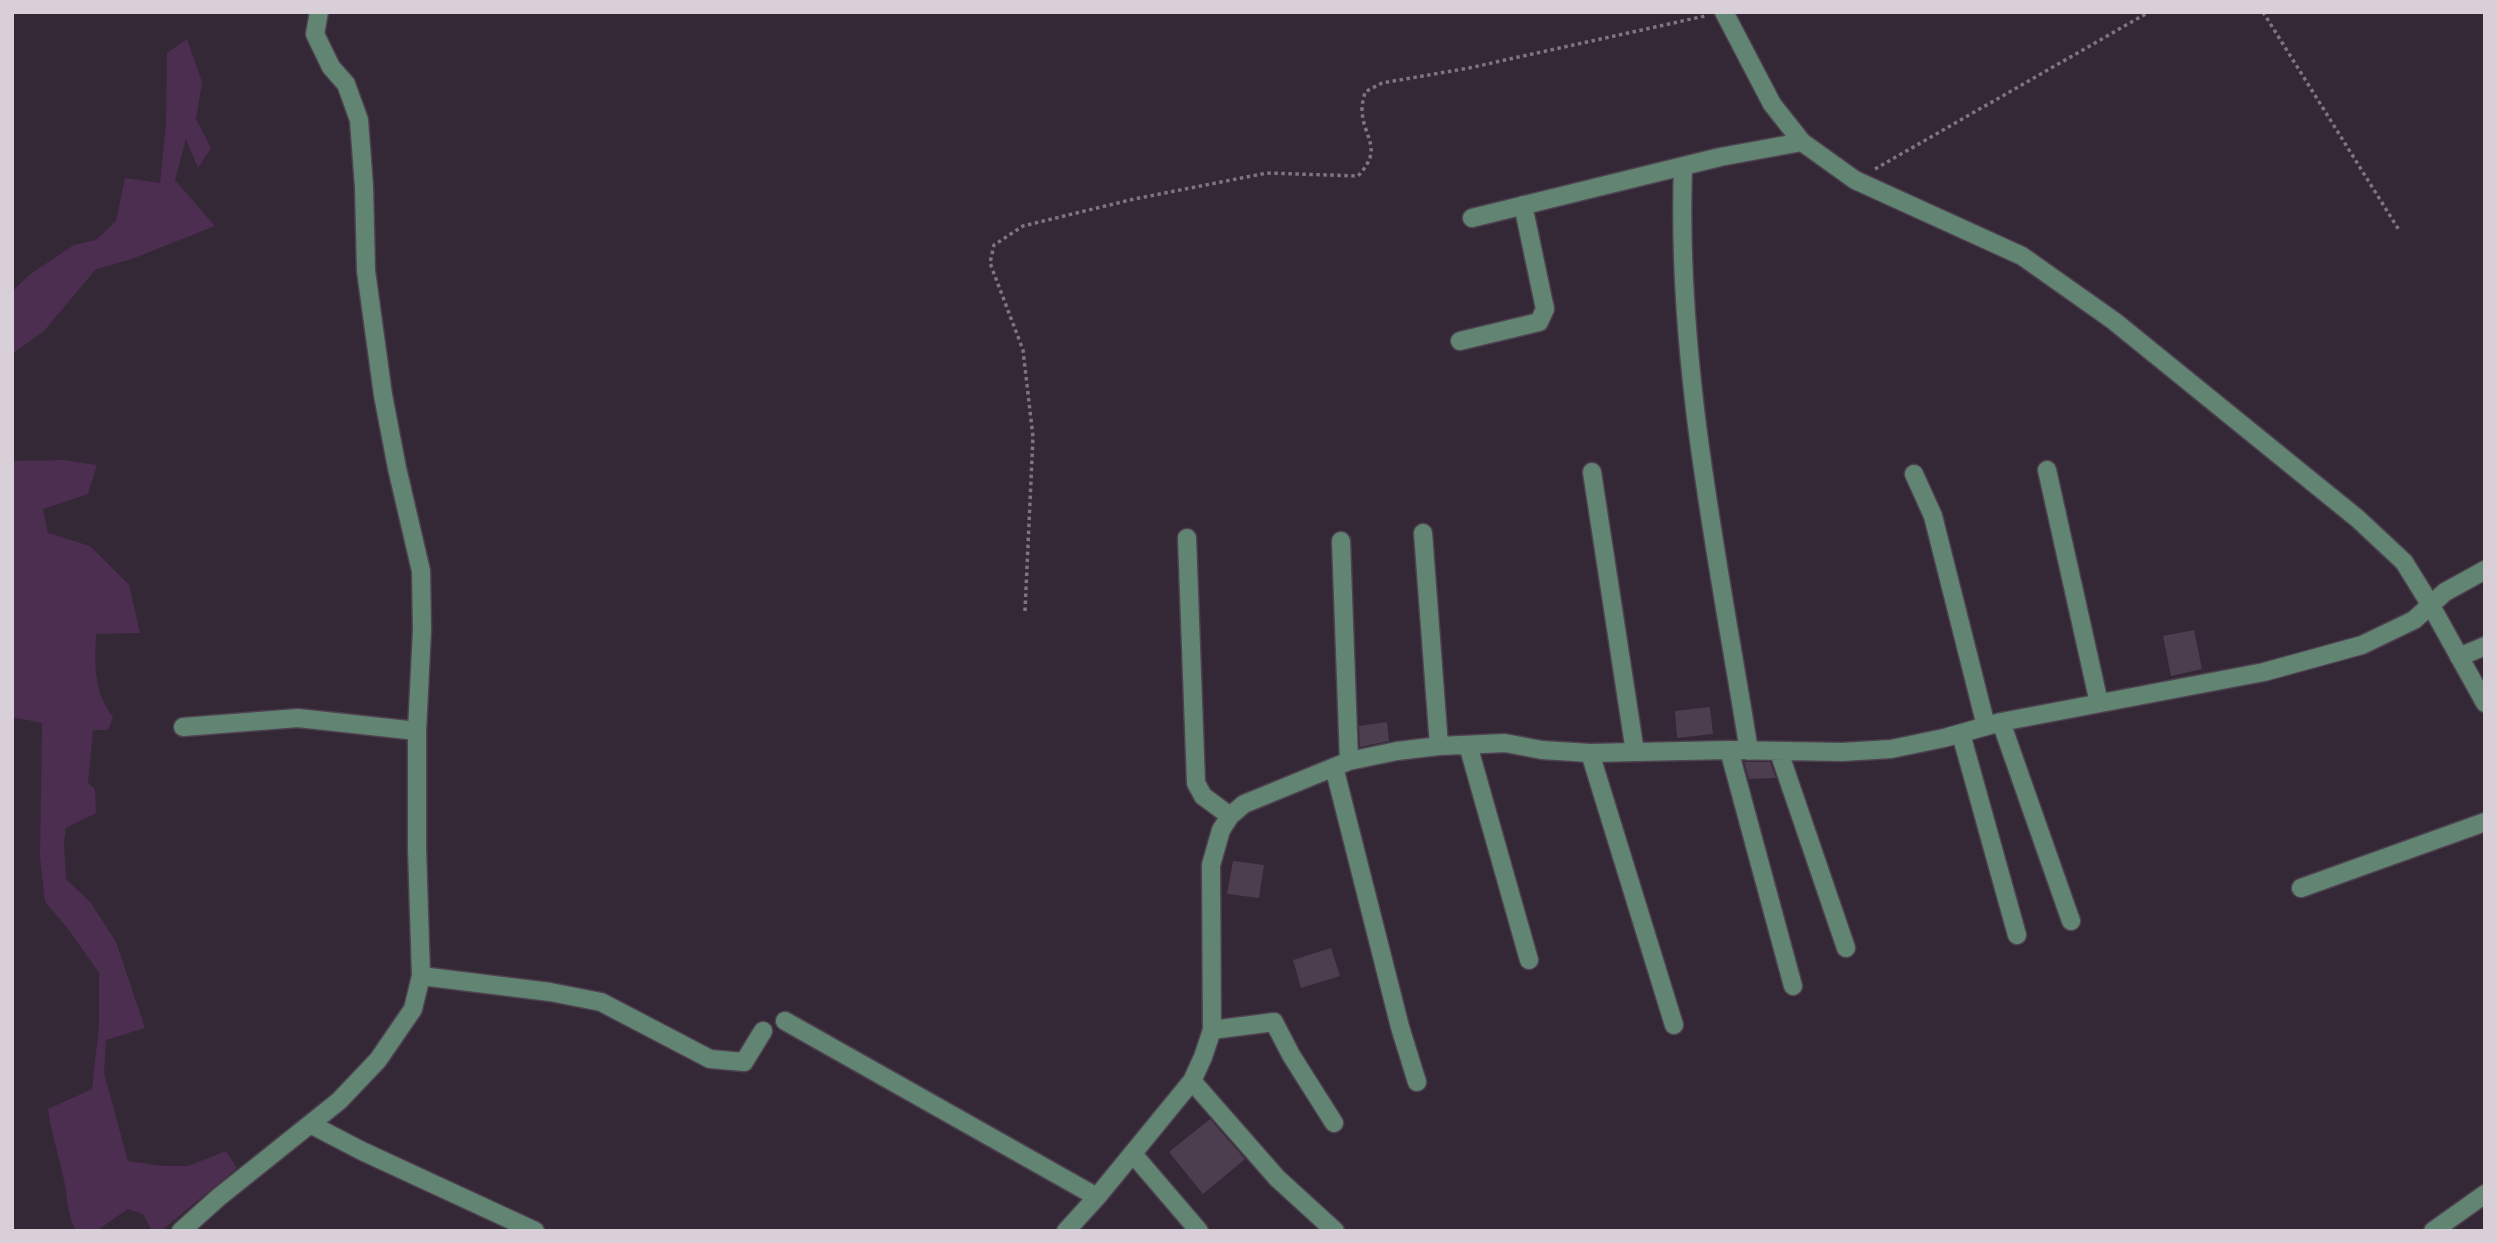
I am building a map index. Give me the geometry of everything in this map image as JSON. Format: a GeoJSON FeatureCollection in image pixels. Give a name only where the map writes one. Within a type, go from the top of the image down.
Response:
{"type":"FeatureCollection","features":[{"type":"Feature","properties":{"kind":"street"},"geometry":{"type":"LineString","coordinates":[[181,1231],[219,1197],[339,1101],[378,1060],[412,1009],[421,976],[417,848],[421,571],[397,468],[381,382],[366,271],[359,120],[346,84],[331,67],[315,34],[320,12]]}},
{"type":"Feature","properties":{"kind":"street"},"geometry":{"type":"LineString","coordinates":[[1716,14],[1772,104],[1802,142],[1855,180],[2022,256],[2114,321],[2358,519],[2404,562],[2485,703]]}},
{"type":"Feature","properties":{"kind":"street"},"geometry":{"type":"LineString","coordinates":[[1472,218],[1720,157],[1802,142]]}},
{"type":"Feature","properties":{"kind":"street"},"geometry":{"type":"LineString","coordinates":[[1683,168],[1681,227],[1687,341],[1712,541],[1748,751]]}},
{"type":"Feature","properties":{"kind":"street"},"geometry":{"type":"LineString","coordinates":[[1460,341],[1539,322],[1545,309],[1523,205]]}},
{"type":"Feature","properties":{"kind":"street"},"geometry":{"type":"LineString","coordinates":[[2047,470],[2099,703]]}},
{"type":"Feature","properties":{"kind":"street"},"geometry":{"type":"LineString","coordinates":[[1592,472],[1635,752]]}},
{"type":"Feature","properties":{"kind":"street"},"geometry":{"type":"LineString","coordinates":[[1914,474],[1933,516],[1993,724],[2071,921]]}},
{"type":"Feature","properties":{"kind":"street"},"geometry":{"type":"LineString","coordinates":[[1423,533],[1440,746]]}},
{"type":"Feature","properties":{"kind":"street"},"geometry":{"type":"LineString","coordinates":[[1187,538],[1196,783],[1203,796],[1230,816]]}},
{"type":"Feature","properties":{"kind":"street"},"geometry":{"type":"LineString","coordinates":[[1341,541],[1341,764],[1400,1027],[1417,1082]]}},
{"type":"Feature","properties":{"kind":"street"},"geometry":{"type":"LineString","coordinates":[[1066,1231],[1192,1081],[1212,1030],[1211,865],[1221,830],[1230,816],[1244,804],[1341,764],[1397,751],[1440,746],[1506,743],[1542,750],[1590,753],[1891,749],[1993,724],[2264,672],[2362,645],[2401,628],[2461,582],[2485,570]]}},
{"type":"Feature","properties":{"kind":"street"},"geometry":{"type":"LineString","coordinates":[[2459,657],[2485,646]]}},
{"type":"Feature","properties":{"kind":"street"},"geometry":{"type":"LineString","coordinates":[[183,727],[298,718],[418,731]]}},
{"type":"Feature","properties":{"kind":"street"},"geometry":{"type":"LineString","coordinates":[[1961,734],[2017,935]]}},
{"type":"Feature","properties":{"kind":"street"},"geometry":{"type":"LineString","coordinates":[[1468,745],[1530,960]]}},
{"type":"Feature","properties":{"kind":"street"},"geometry":{"type":"LineString","coordinates":[[1729,750],[1793,986]]}},
{"type":"Feature","properties":{"kind":"street"},"geometry":{"type":"LineString","coordinates":[[1779,752],[1846,948]]}},
{"type":"Feature","properties":{"kind":"street"},"geometry":{"type":"LineString","coordinates":[[1590,753],[1674,1025]]}},
{"type":"Feature","properties":{"kind":"street"},"geometry":{"type":"LineString","coordinates":[[2301,888],[2485,822]]}},
{"type":"Feature","properties":{"kind":"street"},"geometry":{"type":"LineString","coordinates":[[421,976],[550,992],[601,1002],[709,1059],[744,1062],[763,1031]]}},
{"type":"Feature","properties":{"kind":"street"},"geometry":{"type":"LineString","coordinates":[[785,1021],[1097,1197]]}},
{"type":"Feature","properties":{"kind":"street"},"geometry":{"type":"LineString","coordinates":[[1212,1030],[1274,1022],[1291,1055],[1334,1123]]}},
{"type":"Feature","properties":{"kind":"street"},"geometry":{"type":"LineString","coordinates":[[1192,1081],[1276,1178],[1335,1231]]}},
{"type":"Feature","properties":{"kind":"street"},"geometry":{"type":"LineString","coordinates":[[310,1124],[362,1151],[536,1231]]}},
{"type":"Feature","properties":{"kind":"street"},"geometry":{"type":"LineString","coordinates":[[1132,1154],[1199,1231]]}},
{"type":"Feature","properties":{"kind":"street"},"geometry":{"type":"LineString","coordinates":[[2433,1231],[2485,1194]]}},
{"type":"Feature","properties":{"kind":"path"},"geometry":{"type":"LineString","coordinates":[[1855,180],[2149,12]]}},
{"type":"Feature","properties":{"kind":"path"},"geometry":{"type":"LineString","coordinates":[[2263,12],[2399,230]]}},
{"type":"Feature","properties":{"kind":"path"},"geometry":{"type":"LineString","coordinates":[[1025,611],[1033,437],[1023,350],[990,263],[994,245],[1023,226],[1148,196],[1267,173],[1358,176],[1369,164],[1371,145],[1362,110],[1365,92],[1382,83],[1469,68],[1716,14]]}},
{"type":"Feature","properties":{"kind":"shaded area"},"geometry":{"type":"Polygon","coordinates":[[[187,39],[202,82],[196,119],[211,148],[198,168],[186,139],[175,180],[215,226],[132,259],[96,269],[44,331],[12,354],[12,292],[29,275],[74,245],[96,240],[116,221],[125,178],[160,183],[166,123],[167,53],[187,39]]]}},
{"type":"Feature","properties":{"kind":"shaded area"},"geometry":{"type":"Polygon","coordinates":[[[63,460],[97,465],[88,494],[43,509],[48,533],[90,546],[129,585],[140,633],[96,634],[99,688],[113,717],[108,730],[93,730],[88,783],[95,789],[96,813],[66,828],[64,841],[66,879],[91,903],[116,942],[145,1028],[106,1040],[104,1073],[128,1161],[162,1166],[188,1166],[226,1151],[237,1168],[161,1231],[152,1231],[143,1214],[128,1209],[96,1231],[76,1231],[69,1211],[48,1109],[92,1089],[99,1026],[99,973],[69,930],[45,902],[40,857],[42,723],[12,717],[12,461],[63,460]]]}},
{"type":"Feature","properties":{"kind":"building"},"geometry":{"type":"Polygon","coordinates":[[[2194,630],[2202,669],[2171,676],[2163,636],[2194,630]]]}},
{"type":"Feature","properties":{"kind":"building"},"geometry":{"type":"Polygon","coordinates":[[[1710,707],[1713,734],[1677,738],[1675,711],[1710,707]]]}},
{"type":"Feature","properties":{"kind":"building"},"geometry":{"type":"Polygon","coordinates":[[[1387,722],[1389,741],[1360,747],[1359,726],[1387,722]]]}},
{"type":"Feature","properties":{"kind":"building"},"geometry":{"type":"Polygon","coordinates":[[[1744,762],[1770,762],[1776,778],[1749,779],[1744,762]]]}},
{"type":"Feature","properties":{"kind":"building"},"geometry":{"type":"Polygon","coordinates":[[[1233,861],[1264,865],[1259,898],[1227,894],[1233,861]]]}},
{"type":"Feature","properties":{"kind":"building"},"geometry":{"type":"Polygon","coordinates":[[[1331,948],[1340,976],[1301,988],[1293,960],[1331,948]]]}},
{"type":"Feature","properties":{"kind":"building"},"geometry":{"type":"Polygon","coordinates":[[[1210,1119],[1245,1159],[1203,1194],[1169,1152],[1210,1119]]]}}]}
